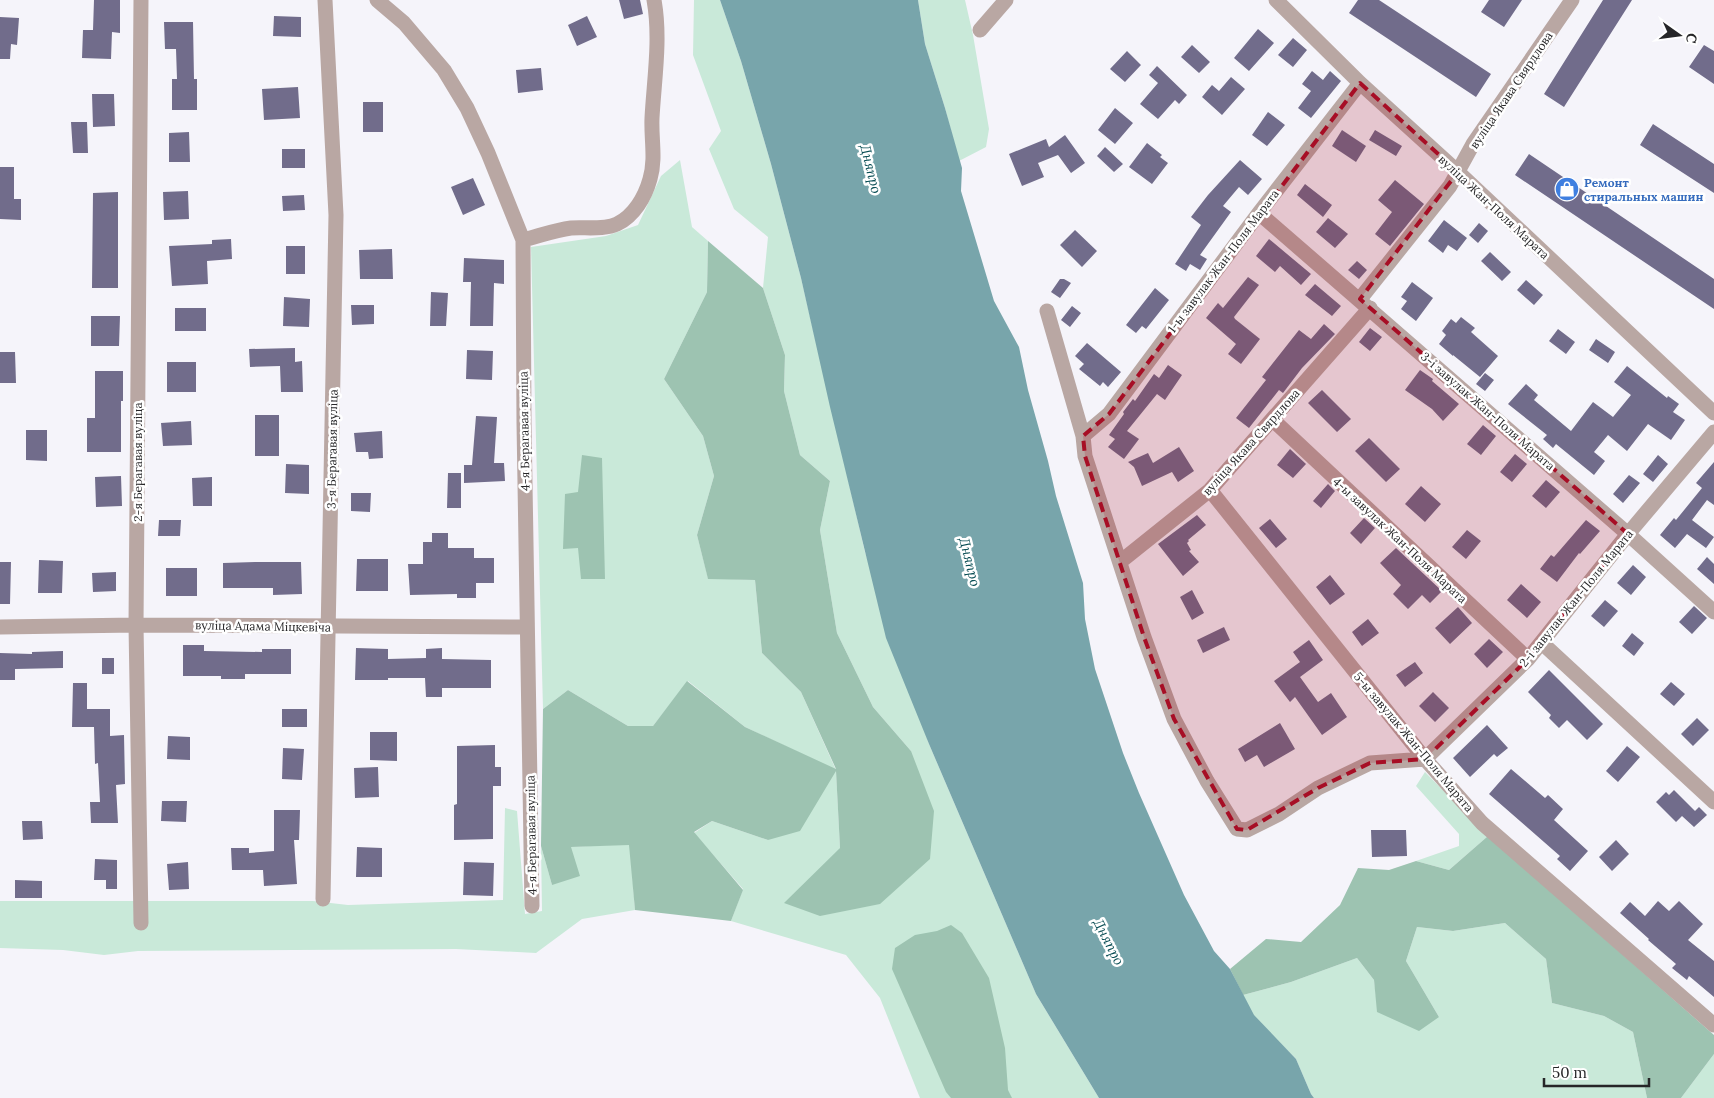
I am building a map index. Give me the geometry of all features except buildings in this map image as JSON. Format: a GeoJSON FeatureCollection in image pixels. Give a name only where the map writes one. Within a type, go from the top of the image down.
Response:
{"type":"FeatureCollection","features":[{"type":"Feature","properties":{"kind":"street","name":"2-я Берагавая вуліца"},"geometry":{"type":"LineString","coordinates":[[141,0],[136,624],[141,923]]}},
{"type":"Feature","properties":{"kind":"street","name":"3-я Берагавая вуліца"},"geometry":{"type":"LineString","coordinates":[[323,899],[336,215],[325,0]]}},
{"type":"Feature","properties":{"kind":"street","name":"4-я Берагавая вуліца"},"geometry":{"type":"LineString","coordinates":[[377,0],[404,23],[438,63],[467,108],[488,153],[523,240],[532,906]]}},
{"type":"Feature","properties":{"kind":"street"},"geometry":{"type":"LineString","coordinates":[[523,240],[570,228],[616,225],[628,217],[641,202],[650,179],[654,153],[652,120],[657,14],[654,0]]}},
{"type":"Feature","properties":{"kind":"street"},"geometry":{"type":"LineString","coordinates":[[980,30],[1006,0]]}},
{"type":"Feature","properties":{"kind":"street","name":"вуліца Жан-Поля Марата"},"geometry":{"type":"LineString","coordinates":[[1276,0],[1360,83],[1458,172],[1714,413]]}},
{"type":"Feature","properties":{"kind":"street","name":"вуліца Якава Свярдлова"},"geometry":{"type":"LineString","coordinates":[[1120,562],[1210,490],[1273,420],[1365,303],[1450,186],[1473,144],[1572,0]]}},
{"type":"Feature","properties":{"kind":"street","name":"1-ы завулак Жан-Поля Марата"},"geometry":{"type":"LineString","coordinates":[[1083,436],[1108,414],[1259,213],[1360,83]]}},
{"type":"Feature","properties":{"kind":"street","name":"3-і завулак Жан-Поля Марата"},"geometry":{"type":"LineString","coordinates":[[1259,213],[1365,303],[1714,612]]}},
{"type":"Feature","properties":{"kind":"street"},"geometry":{"type":"LineString","coordinates":[[1047,311],[1083,436],[1085,456],[1144,637],[1174,719],[1207,781],[1237,829],[1247,830],[1280,814],[1318,788],[1370,763],[1425,759]]}},
{"type":"Feature","properties":{"kind":"street","name":"4-ы завулак Жан-Поля Марата"},"geometry":{"type":"LineString","coordinates":[[1273,420],[1528,659]]}},
{"type":"Feature","properties":{"kind":"street","name":"2-і завулак Жан-Поля Марата"},"geometry":{"type":"LineString","coordinates":[[1425,759],[1528,659],[1628,534],[1714,432]]}},
{"type":"Feature","properties":{"kind":"street","name":"5-ы завулак Жан-Поля Марата"},"geometry":{"type":"LineString","coordinates":[[1210,490],[1425,759],[1482,823],[1714,1025]]}},
{"type":"Feature","properties":{"kind":"street","name":"вуліца Адама Міцкевіча"},"geometry":{"type":"LineString","coordinates":[[0,628],[136,624],[527,627]]}},
{"type":"Feature","properties":{"kind":"street"},"geometry":{"type":"LineString","coordinates":[[1542,643],[1714,802]]}},
{"type":"Feature","properties":{"kind":"highlighted area"},"geometry":{"type":"Polygon","coordinates":[[[1360,83],[1458,172],[1360,299],[1628,534],[1528,659],[1425,759],[1370,763],[1318,788],[1247,830],[1237,829],[1174,719],[1144,637],[1085,456],[1083,436],[1109,414],[1360,83]]]}},
{"type":"Feature","properties":{"kind":"green space"},"geometry":{"type":"Polygon","coordinates":[[[694,0],[720,0],[741,61],[801,278],[865,552],[929,744],[1036,994],[1099,1098],[920,1098],[880,998],[846,955],[731,921],[743,889],[694,833],[712,821],[768,840],[836,770],[840,848],[820,916],[911,751],[873,707],[837,633],[820,530],[830,481],[800,455],[784,391],[785,355],[763,288],[768,237],[734,209],[709,149],[721,131],[693,55],[694,0]]]}},
{"type":"Feature","properties":{"kind":"green space"},"geometry":{"type":"Polygon","coordinates":[[[918,0],[965,0],[989,129],[986,147],[959,161],[925,44],[918,0]]]}},
{"type":"Feature","properties":{"kind":"green space"},"geometry":{"type":"Polygon","coordinates":[[[680,160],[692,227],[708,241],[707,292],[664,379],[703,436],[714,476],[697,535],[708,578],[755,580],[762,653],[801,692],[836,770],[745,727],[688,681],[653,726],[628,726],[568,690],[543,709],[531,247],[606,236],[638,225],[661,176],[680,160]]]}},
{"type":"Feature","properties":{"kind":"green space"},"geometry":{"type":"Polygon","coordinates":[[[708,241],[763,288],[785,355],[784,391],[800,455],[830,481],[820,530],[837,633],[873,707],[911,751],[934,811],[930,859],[880,904],[820,916],[784,903],[840,848],[836,771],[800,831],[768,840],[712,821],[694,832],[743,890],[731,921],[635,910],[629,845],[571,847],[580,876],[552,885],[541,846],[543,709],[568,690],[628,726],[653,726],[687,681],[745,727],[836,769],[801,692],[762,653],[755,580],[708,579],[697,535],[714,476],[703,436],[664,379],[707,292],[708,241]]]}},
{"type":"Feature","properties":{"kind":"green space"},"geometry":{"type":"Polygon","coordinates":[[[582,455],[602,458],[605,579],[581,579],[578,548],[563,549],[565,494],[578,492],[582,455]]]}},
{"type":"Feature","properties":{"kind":"green space"},"geometry":{"type":"Polygon","coordinates":[[[1425,772],[1488,836],[1449,870],[1416,861],[1459,846],[1459,834],[1416,786],[1425,772]]]}},
{"type":"Feature","properties":{"kind":"green space"},"geometry":{"type":"Polygon","coordinates":[[[505,808],[517,811],[525,914],[542,911],[541,846],[552,885],[570,847],[630,844],[635,910],[582,919],[536,953],[456,949],[138,951],[104,955],[63,950],[0,948],[0,901],[313,901],[348,905],[503,900],[505,808]]]}},
{"type":"Feature","properties":{"kind":"green space"},"geometry":{"type":"Polygon","coordinates":[[[1488,836],[1714,1035],[1714,1054],[1681,1098],[1647,1098],[1633,1032],[1604,1016],[1552,1003],[1546,959],[1505,923],[1453,931],[1417,927],[1406,961],[1439,1017],[1419,1031],[1377,1012],[1374,980],[1357,958],[1291,982],[1243,995],[1230,969],[1266,939],[1301,942],[1340,905],[1358,868],[1389,870],[1416,861],[1449,870],[1488,836]]]}},
{"type":"Feature","properties":{"kind":"green space"},"geometry":{"type":"Polygon","coordinates":[[[1505,923],[1546,959],[1552,1003],[1604,1016],[1633,1032],[1647,1098],[1314,1098],[1296,1059],[1253,1015],[1243,995],[1291,982],[1357,958],[1374,980],[1378,1012],[1439,1017],[1406,961],[1417,927],[1453,931],[1505,923]]]}},
{"type":"Feature","properties":{"kind":"green space"},"geometry":{"type":"Polygon","coordinates":[[[951,925],[962,933],[989,978],[1005,1048],[1008,1090],[1012,1098],[951,1098],[946,1092],[892,969],[895,948],[915,935],[937,931],[951,925]]]}},
{"type":"Feature","properties":{"kind":"green space"},"geometry":{"type":"Polygon","coordinates":[[[1714,1054],[1714,1098],[1681,1098],[1714,1054]]]}},
{"type":"Feature","properties":{"kind":"water","name":"Дняпро"},"geometry":{"type":"Polygon","coordinates":[[[720,0],[918,0],[925,44],[962,168],[961,191],[994,301],[1019,347],[1028,390],[1056,496],[1083,583],[1085,619],[1095,669],[1123,753],[1184,895],[1214,951],[1230,969],[1254,1015],[1296,1059],[1314,1098],[1099,1098],[1036,994],[929,744],[886,638],[801,278],[741,61],[720,0]]]}},
{"type":"Feature","properties":{"kind":"place","name":"Ремонт стиральных машин"},"geometry":{"type":"Point","coordinates":[1567,189]}}]}
